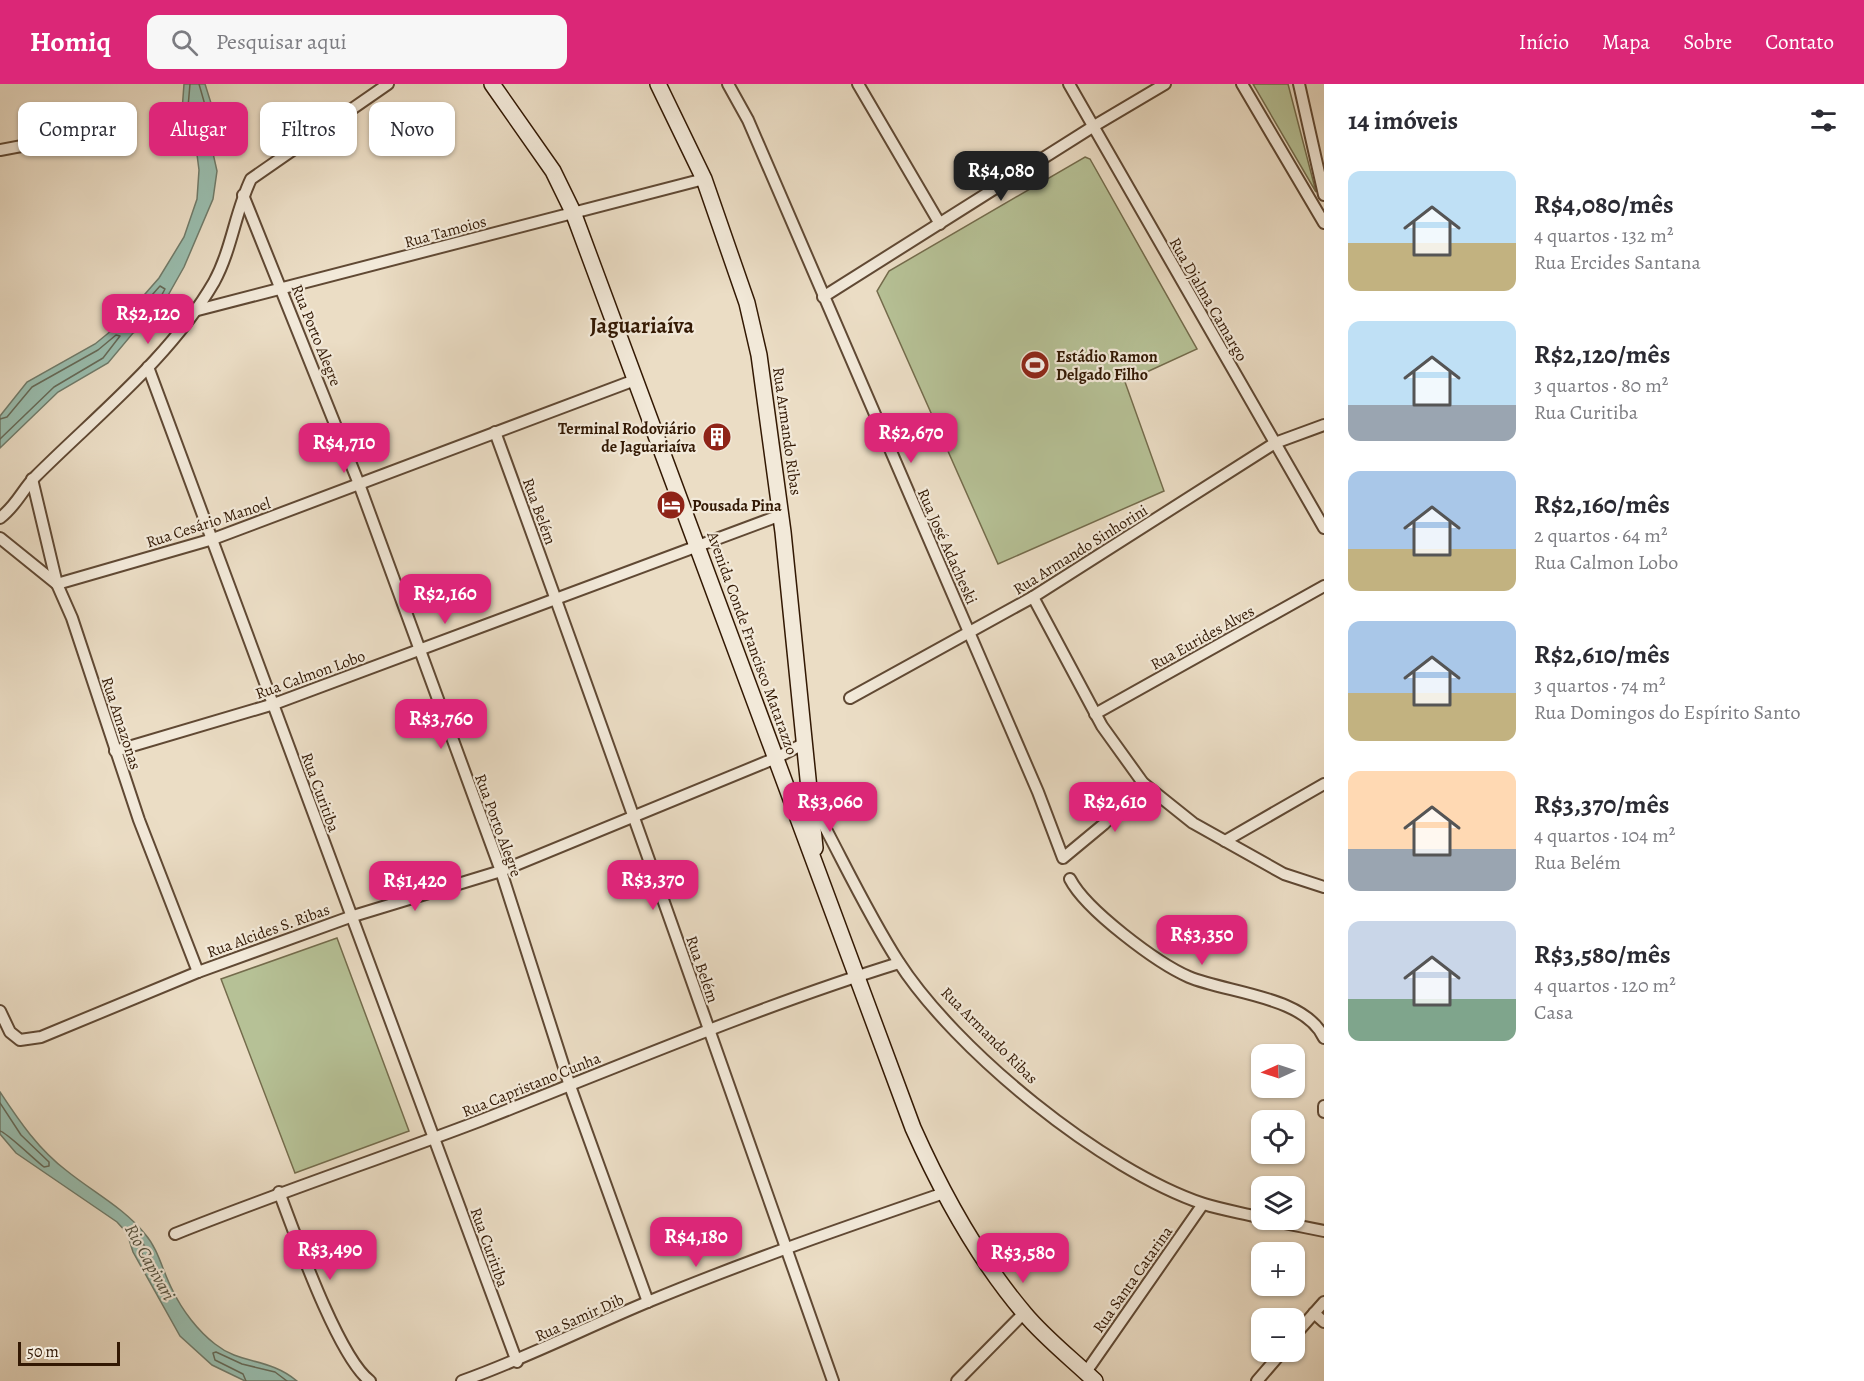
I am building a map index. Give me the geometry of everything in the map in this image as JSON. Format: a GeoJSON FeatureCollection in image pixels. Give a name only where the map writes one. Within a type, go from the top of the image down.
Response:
{"type":"FeatureCollection","features":[{"type":"Feature","properties":{"kind":"street"},"geometry":{"type":"LineString","coordinates":[[0,518],[12,509],[32,480],[148,367],[194,311],[214,282],[227,252],[243,195],[252,179],[388,84]]}},
{"type":"Feature","properties":{"kind":"street","name":"Avenida Conde Francisco Matarazzo"},"geometry":{"type":"LineString","coordinates":[[492,84],[553,171],[573,212],[913,1128],[944,1193],[1024,1313],[1090,1377]]}},
{"type":"Feature","properties":{"kind":"street","name":"Rua Armando Ribas"},"geometry":{"type":"LineString","coordinates":[[658,84],[704,179],[747,303],[759,355],[781,515],[818,868]]}},
{"type":"Feature","properties":{"kind":"street","name":"Rua José Adacheski"},"geometry":{"type":"LineString","coordinates":[[728,84],[748,120],[1051,821],[1064,858],[1104,824],[1143,783]]}},
{"type":"Feature","properties":{"kind":"street"},"geometry":{"type":"LineString","coordinates":[[858,84],[940,224]]}},
{"type":"Feature","properties":{"kind":"street","name":"Rua Djalma Camargo"},"geometry":{"type":"LineString","coordinates":[[1069,84],[1324,528]]}},
{"type":"Feature","properties":{"kind":"street"},"geometry":{"type":"LineString","coordinates":[[823,297],[1094,126],[1165,84]]}},
{"type":"Feature","properties":{"kind":"street"},"geometry":{"type":"LineString","coordinates":[[1242,84],[1324,223]]}},
{"type":"Feature","properties":{"kind":"street"},"geometry":{"type":"LineString","coordinates":[[1299,84],[1324,195]]}},
{"type":"Feature","properties":{"kind":"street"},"geometry":{"type":"LineString","coordinates":[[0,150],[18,147]]}},
{"type":"Feature","properties":{"kind":"street","name":"Rua Tamoios"},"geometry":{"type":"LineString","coordinates":[[194,311],[704,179]]}},
{"type":"Feature","properties":{"kind":"street","name":"Rua Porto Alegre"},"geometry":{"type":"LineString","coordinates":[[243,195],[359,484],[501,871],[570,1086],[648,1302]]}},
{"type":"Feature","properties":{"kind":"street","name":"Rua Curitiba"},"geometry":{"type":"LineString","coordinates":[[148,367],[516,1362]]}},
{"type":"Feature","properties":{"kind":"street","name":"Rua Cesário Manoel"},"geometry":{"type":"LineString","coordinates":[[57,584],[213,539],[635,380]]}},
{"type":"Feature","properties":{"kind":"street","name":"Rua Armando Sinhorini"},"geometry":{"type":"LineString","coordinates":[[850,698],[970,634],[1033,597],[1275,443],[1324,425]]}},
{"type":"Feature","properties":{"kind":"street","name":"Rua Belém"},"geometry":{"type":"LineString","coordinates":[[495,432],[636,816],[708,1030],[833,1381]]}},
{"type":"Feature","properties":{"kind":"street","name":"Rua Amazonas"},"geometry":{"type":"LineString","coordinates":[[32,480],[57,584],[72,618],[115,751],[198,972]]}},
{"type":"Feature","properties":{"kind":"street","name":"Rua Calmon Lobo"},"geometry":{"type":"LineString","coordinates":[[115,751],[274,704],[781,515]]}},
{"type":"Feature","properties":{"kind":"street"},"geometry":{"type":"LineString","coordinates":[[0,538],[57,584]]}},
{"type":"Feature","properties":{"kind":"street","name":"Rua Eurides Alves"},"geometry":{"type":"LineString","coordinates":[[1095,714],[1324,586]]}},
{"type":"Feature","properties":{"kind":"street"},"geometry":{"type":"LineString","coordinates":[[1033,597],[1095,714],[1143,783],[1193,823],[1284,874],[1324,887]]}},
{"type":"Feature","properties":{"kind":"street","name":"Rua Alcides S. Ribas"},"geometry":{"type":"LineString","coordinates":[[0,1011],[10,1032],[20,1040],[41,1037],[198,972],[350,917],[501,871],[776,758],[805,743]]}},
{"type":"Feature","properties":{"kind":"street"},"geometry":{"type":"LineString","coordinates":[[1225,841],[1324,784]]}},
{"type":"Feature","properties":{"kind":"street","name":"Rua Armando Ribas"},"geometry":{"type":"LineString","coordinates":[[810,800],[899,963],[945,1019],[998,1072],[1065,1127],[1134,1171],[1203,1203],[1251,1215]]}},
{"type":"Feature","properties":{"kind":"street"},"geometry":{"type":"LineString","coordinates":[[1070,879],[1077,892],[1096,910],[1166,966],[1190,977],[1278,1002],[1303,1016],[1320,1030],[1324,1038]]}},
{"type":"Feature","properties":{"kind":"street","name":"Rua Capristano Cunha"},"geometry":{"type":"LineString","coordinates":[[175,1234],[279,1192],[434,1138],[570,1086],[708,1030],[899,963]]}},
{"type":"Feature","properties":{"kind":"street"},"geometry":{"type":"LineString","coordinates":[[279,1192],[307,1264],[347,1353],[363,1376],[370,1381]]}},
{"type":"Feature","properties":{"kind":"street","name":"Rua Samir Dib"},"geometry":{"type":"LineString","coordinates":[[462,1381],[516,1362],[648,1302],[786,1248],[944,1193]]}},
{"type":"Feature","properties":{"kind":"street","name":"Rua Santa Catarina"},"geometry":{"type":"LineString","coordinates":[[1090,1377],[1203,1203]]}},
{"type":"Feature","properties":{"kind":"street"},"geometry":{"type":"LineString","coordinates":[[1305,1227],[1324,1231]]}},
{"type":"Feature","properties":{"kind":"street"},"geometry":{"type":"LineString","coordinates":[[1305,1323],[1324,1302]]}},
{"type":"Feature","properties":{"kind":"street"},"geometry":{"type":"LineString","coordinates":[[957,1381],[1024,1313]]}},
{"type":"Feature","properties":{"kind":"street"},"geometry":{"type":"LineString","coordinates":[[1314,1313],[1324,1322]]}},
{"type":"Feature","properties":{"kind":"street"},"geometry":{"type":"LineString","coordinates":[[1257,1381],[1273,1362]]}},
{"type":"Feature","properties":{"kind":"shaded area"},"geometry":{"type":"Polygon","coordinates":[[[1253,84],[1288,84],[1316,192],[1253,84]]]}},
{"type":"Feature","properties":{"kind":"shaded area","name":"Estádio Ramon Delgado Filho"},"geometry":{"type":"Polygon","coordinates":[[[1085,157],[1090,159],[1197,349],[1125,382],[1164,491],[998,564],[877,291],[889,271],[1085,157]]]}},
{"type":"Feature","properties":{"kind":"shaded area"},"geometry":{"type":"Polygon","coordinates":[[[337,938],[409,1131],[295,1173],[221,979],[337,938]]]}},
{"type":"Feature","properties":{"kind":"water"},"geometry":{"type":"Polygon","coordinates":[[[184,84],[205,84],[211,102],[183,102],[184,84]]]}},
{"type":"Feature","properties":{"kind":"water"},"geometry":{"type":"Polygon","coordinates":[[[197,156],[214,156],[217,171],[213,199],[184,267],[153,322],[133,333],[108,363],[58,392],[0,448],[0,416],[27,382],[95,344],[117,326],[159,278],[184,237],[197,199],[199,170],[197,156]]]}},
{"type":"Feature","properties":{"kind":"water","name":"Rio Capivari"},"geometry":{"type":"Polygon","coordinates":[[[0,1092],[47,1154],[118,1208],[145,1234],[154,1247],[177,1298],[191,1320],[203,1333],[225,1351],[276,1368],[297,1381],[245,1381],[212,1365],[180,1336],[133,1252],[127,1233],[117,1222],[16,1153],[0,1134],[0,1092]]]}},
{"type":"Feature","properties":{"kind":"place","name":"Estádio Ramon Delgado Filho"},"geometry":{"type":"Point","coordinates":[1035,365]}},
{"type":"Feature","properties":{"kind":"place","name":"Terminal Rodoviário de Jaguariaíva"},"geometry":{"type":"Point","coordinates":[717,437]}},
{"type":"Feature","properties":{"kind":"place","name":"Pousada Pina"},"geometry":{"type":"Point","coordinates":[671,505]}},
{"type":"Feature","properties":{"kind":"district","name":"Jaguariaíva"},"geometry":{"type":"Point","coordinates":[642,325]}}]}
